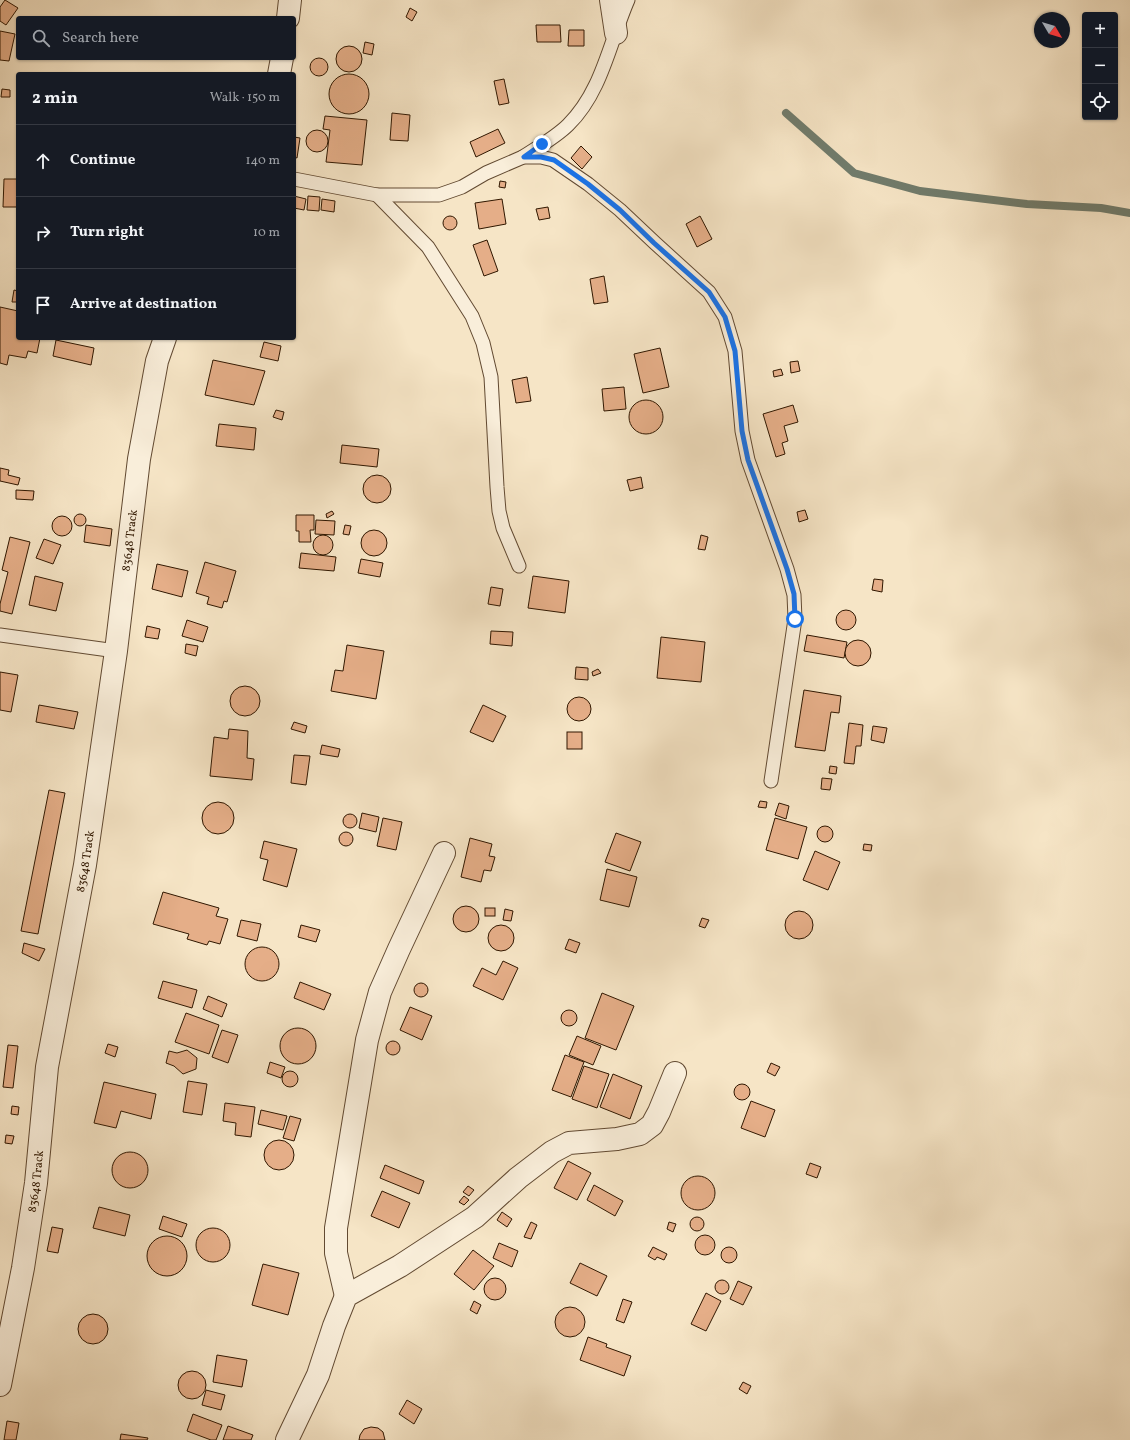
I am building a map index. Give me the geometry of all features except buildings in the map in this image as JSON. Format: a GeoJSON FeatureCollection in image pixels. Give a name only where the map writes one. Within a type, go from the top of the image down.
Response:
{"type":"FeatureCollection","features":[{"type":"Feature","properties":{"kind":"street"},"geometry":{"type":"LineString","coordinates":[[288,16],[290,0]]}},
{"type":"Feature","properties":{"kind":"street"},"geometry":{"type":"LineString","coordinates":[[611,0],[616,33]]}},
{"type":"Feature","properties":{"kind":"street"},"geometry":{"type":"LineString","coordinates":[[279,72],[282,60]]}},
{"type":"Feature","properties":{"kind":"street","name":"83648 Track"},"geometry":{"type":"LineString","coordinates":[[0,1385],[23,1268],[36,1183],[47,1067],[85,865],[116,652],[139,459],[157,361],[164,340]]}},
{"type":"Feature","properties":{"kind":"street"},"geometry":{"type":"LineString","coordinates":[[287,1440],[318,1375],[334,1326],[346,1296],[336,1253],[336,1228],[367,1040],[380,992],[444,853]]}},
{"type":"Feature","properties":{"kind":"street"},"geometry":{"type":"LineString","coordinates":[[346,1296],[400,1266],[475,1217],[518,1178],[552,1152],[569,1143],[617,1139],[640,1134],[652,1125],[675,1073]]}},
{"type":"Feature","properties":{"kind":"lane"},"geometry":{"type":"LineString","coordinates":[[296,179],[377,195],[439,195],[462,187],[486,173],[524,157],[568,125],[581,109],[592,92],[608,57],[628,0]]}},
{"type":"Feature","properties":{"kind":"lane"},"geometry":{"type":"LineString","coordinates":[[524,157],[541,157],[554,160],[588,184],[620,210],[654,243],[709,292],[725,317],[735,351],[742,431],[748,460],[787,569],[794,594],[795,619],[771,781]]}},
{"type":"Feature","properties":{"kind":"lane"},"geometry":{"type":"LineString","coordinates":[[377,195],[428,248],[472,316],[483,343],[491,377],[499,511],[503,528],[519,566]]}},
{"type":"Feature","properties":{"kind":"lane"},"geometry":{"type":"LineString","coordinates":[[0,635],[116,652]]}},
{"type":"Feature","properties":{"kind":"waterway"},"geometry":{"type":"LineString","coordinates":[[786,113],[854,173],[920,191],[1027,204],[1101,208],[1130,213]]}},
{"type":"Feature","properties":{"kind":"route"},"geometry":{"type":"LineString","coordinates":[[542,144],[524,157],[541,157],[554,160],[588,184],[620,210],[654,243],[709,292],[725,317],[735,351],[742,431],[748,460],[787,569],[794,594],[795,619]]}}]}
